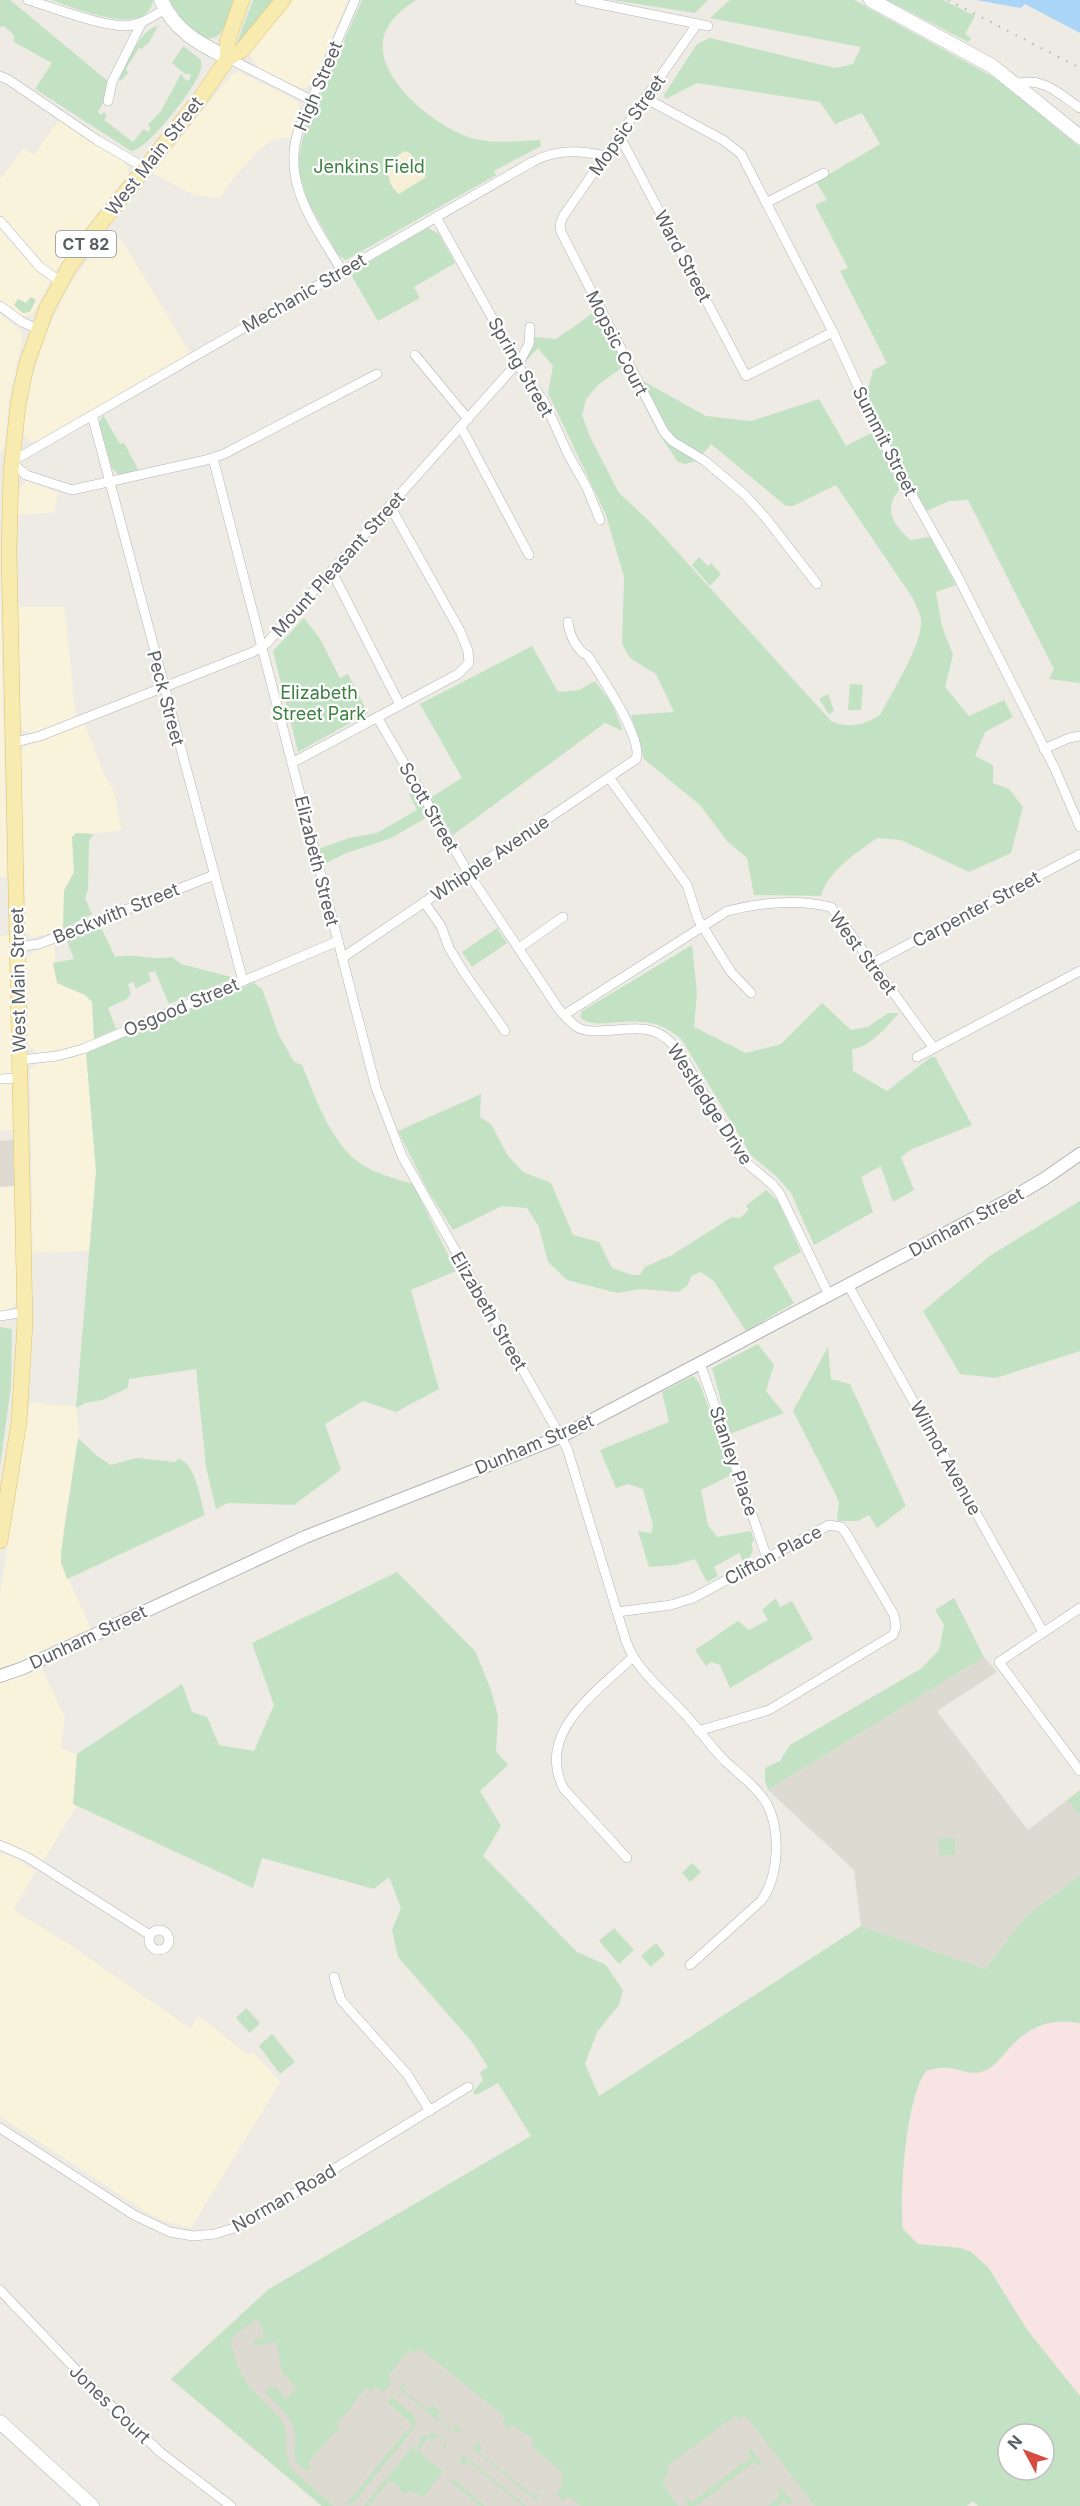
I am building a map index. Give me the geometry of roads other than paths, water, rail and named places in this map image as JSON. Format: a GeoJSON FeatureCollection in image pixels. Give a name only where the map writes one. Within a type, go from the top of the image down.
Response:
{"type":"FeatureCollection","features":[{"type":"Feature","properties":{"kind":"main road"},"geometry":{"type":"LineString","coordinates":[[228,58],[226,44],[242,0]]}},
{"type":"Feature","properties":{"kind":"main road","name":"West Main Street"},"geometry":{"type":"LineString","coordinates":[[0,1541],[21,1412],[25,1312],[6,461],[21,384],[38,329],[61,282],[91,236],[203,94],[228,58],[242,50],[282,0]]}},
{"type":"Feature","properties":{"kind":"main road"},"geometry":{"type":"LineString","coordinates":[[871,0],[974,55],[1016,84],[1080,137]]}},
{"type":"Feature","properties":{"kind":"main road"},"geometry":{"type":"LineString","coordinates":[[163,5],[186,34],[228,58]]}},
{"type":"Feature","properties":{"kind":"main road"},"geometry":{"type":"LineString","coordinates":[[0,2422],[92,2506]]}},
{"type":"Feature","properties":{"kind":"street"},"geometry":{"type":"LineString","coordinates":[[28,0],[111,24],[125,26],[142,22]]}},
{"type":"Feature","properties":{"kind":"street","name":"High Street"},"geometry":{"type":"LineString","coordinates":[[342,271],[304,207],[294,178],[295,142],[355,0]]}},
{"type":"Feature","properties":{"kind":"street"},"geometry":{"type":"LineString","coordinates":[[580,0],[708,26]]}},
{"type":"Feature","properties":{"kind":"street"},"geometry":{"type":"LineString","coordinates":[[108,101],[112,82],[142,22],[163,5]]}},
{"type":"Feature","properties":{"kind":"street","name":"Mopsic Street"},"geometry":{"type":"LineString","coordinates":[[560,228],[564,215],[697,24]]}},
{"type":"Feature","properties":{"kind":"street"},"geometry":{"type":"LineString","coordinates":[[228,58],[311,100]]}},
{"type":"Feature","properties":{"kind":"street"},"geometry":{"type":"LineString","coordinates":[[0,76],[97,140],[145,168]]}},
{"type":"Feature","properties":{"kind":"street"},"geometry":{"type":"LineString","coordinates":[[1016,84],[1029,80],[1039,81],[1080,108]]}},
{"type":"Feature","properties":{"kind":"street","name":"Summit Street"},"geometry":{"type":"LineString","coordinates":[[645,98],[723,140],[741,154],[833,332],[889,454],[956,573],[1044,749],[1080,827]]}},
{"type":"Feature","properties":{"kind":"street","name":"Ward Street"},"geometry":{"type":"LineString","coordinates":[[620,135],[746,376],[833,332]]}},
{"type":"Feature","properties":{"kind":"street","name":"Mechanic Street"},"geometry":{"type":"LineString","coordinates":[[6,461],[92,415],[546,155],[561,151],[583,151],[605,156]]}},
{"type":"Feature","properties":{"kind":"street"},"geometry":{"type":"LineString","coordinates":[[766,203],[824,173]]}},
{"type":"Feature","properties":{"kind":"street","name":"Spring Street"},"geometry":{"type":"LineString","coordinates":[[436,217],[517,363],[544,401],[571,460],[587,488],[600,520]]}},
{"type":"Feature","properties":{"kind":"street"},"geometry":{"type":"LineString","coordinates":[[0,221],[40,267],[61,282]]}},
{"type":"Feature","properties":{"kind":"street","name":"Mopsic Court"},"geometry":{"type":"LineString","coordinates":[[560,228],[662,429],[670,440],[705,461],[752,502],[817,584]]}},
{"type":"Feature","properties":{"kind":"street"},"geometry":{"type":"LineString","coordinates":[[1,308],[22,322],[38,329]]}},
{"type":"Feature","properties":{"kind":"street","name":"Mount Pleasant Street"},"geometry":{"type":"LineString","coordinates":[[12,743],[40,736],[262,647],[332,572],[517,363],[529,344],[530,327]]}},
{"type":"Feature","properties":{"kind":"street"},"geometry":{"type":"LineString","coordinates":[[416,355],[468,419]]}},
{"type":"Feature","properties":{"kind":"street"},"geometry":{"type":"LineString","coordinates":[[6,461],[26,475],[67,490],[74,490],[213,458],[377,374]]}},
{"type":"Feature","properties":{"kind":"street","name":"Peck Street"},"geometry":{"type":"LineString","coordinates":[[92,415],[243,981]]}},
{"type":"Feature","properties":{"kind":"street"},"geometry":{"type":"LineString","coordinates":[[461,427],[529,555]]}},
{"type":"Feature","properties":{"kind":"street","name":"Elizabeth Street"},"geometry":{"type":"LineString","coordinates":[[213,458],[376,1088],[398,1148],[568,1454],[633,1657]]}},
{"type":"Feature","properties":{"kind":"street"},"geometry":{"type":"LineString","coordinates":[[292,763],[458,674],[467,666],[469,653],[460,631],[390,506]]}},
{"type":"Feature","properties":{"kind":"street"},"geometry":{"type":"LineString","coordinates":[[332,572],[400,705]]}},
{"type":"Feature","properties":{"kind":"street","name":"Whipple Avenue"},"geometry":{"type":"LineString","coordinates":[[342,958],[610,779],[638,757],[622,711],[588,656],[580,651],[568,622]]}},
{"type":"Feature","properties":{"kind":"street","name":"Scott Street"},"geometry":{"type":"LineString","coordinates":[[377,717],[468,873],[564,1015]]}},
{"type":"Feature","properties":{"kind":"street"},"geometry":{"type":"LineString","coordinates":[[1044,749],[1069,738],[1080,736]]}},
{"type":"Feature","properties":{"kind":"street"},"geometry":{"type":"LineString","coordinates":[[610,779],[687,885],[691,892],[696,916],[735,976],[751,993]]}},
{"type":"Feature","properties":{"kind":"street","name":"Carpenter Street"},"geometry":{"type":"LineString","coordinates":[[871,964],[1080,854]]}},
{"type":"Feature","properties":{"kind":"street","name":"Beckwith Street"},"geometry":{"type":"LineString","coordinates":[[17,947],[39,944],[214,875]]}},
{"type":"Feature","properties":{"kind":"street"},"geometry":{"type":"LineString","coordinates":[[424,902],[441,926],[449,948],[463,971],[505,1030]]}},
{"type":"Feature","properties":{"kind":"street","name":"West Street"},"geometry":{"type":"LineString","coordinates":[[564,1015],[727,911],[752,904],[819,904],[831,907],[933,1047]]}},
{"type":"Feature","properties":{"kind":"street"},"geometry":{"type":"LineString","coordinates":[[519,948],[563,917]]}},
{"type":"Feature","properties":{"kind":"street","name":"Osgood Street"},"geometry":{"type":"LineString","coordinates":[[20,1060],[57,1056],[80,1050],[338,941]]}},
{"type":"Feature","properties":{"kind":"street"},"geometry":{"type":"LineString","coordinates":[[916,1057],[1080,971]]}},
{"type":"Feature","properties":{"kind":"street","name":"Westledge Drive"},"geometry":{"type":"LineString","coordinates":[[564,1015],[582,1029],[606,1031],[636,1027],[649,1029],[662,1035],[674,1045],[742,1159],[773,1185],[780,1194],[830,1294]]}},
{"type":"Feature","properties":{"kind":"street"},"geometry":{"type":"LineString","coordinates":[[0,1079],[20,1078]]}},
{"type":"Feature","properties":{"kind":"street","name":"Dunham Street"},"geometry":{"type":"LineString","coordinates":[[0,1676],[23,1668],[305,1537],[560,1437],[1032,1187],[1080,1154]]}},
{"type":"Feature","properties":{"kind":"street","name":"Wilmot Avenue"},"geometry":{"type":"LineString","coordinates":[[848,1285],[1043,1632]]}},
{"type":"Feature","properties":{"kind":"street"},"geometry":{"type":"LineString","coordinates":[[0,1316],[25,1312]]}},
{"type":"Feature","properties":{"kind":"street","name":"Stanley Place"},"geometry":{"type":"LineString","coordinates":[[700,1363],[767,1558]]}},
{"type":"Feature","properties":{"kind":"street","name":"Clifton Place"},"geometry":{"type":"LineString","coordinates":[[617,1612],[666,1606],[685,1601],[826,1527],[832,1525],[841,1527],[846,1533],[894,1616],[895,1630],[889,1638],[769,1710],[698,1731]]}},
{"type":"Feature","properties":{"kind":"street"},"geometry":{"type":"LineString","coordinates":[[1080,1608],[999,1662],[1080,1771]]}},
{"type":"Feature","properties":{"kind":"street"},"geometry":{"type":"LineString","coordinates":[[627,1858],[564,1789],[559,1777],[556,1754],[567,1722],[633,1657],[765,1802],[770,1813],[776,1854],[772,1883],[761,1901],[690,1965]]}},
{"type":"Feature","properties":{"kind":"street"},"geometry":{"type":"LineString","coordinates":[[0,1845],[27,1857],[150,1935]]}},
{"type":"Feature","properties":{"kind":"street"},"geometry":{"type":"LineString","coordinates":[[334,1977],[341,2000],[408,2077],[430,2111]]}},
{"type":"Feature","properties":{"kind":"street","name":"Norman Road"},"geometry":{"type":"LineString","coordinates":[[0,2128],[146,2222],[170,2232],[193,2236],[220,2232],[248,2221],[468,2087]]}},
{"type":"Feature","properties":{"kind":"street","name":"Jones Court"},"geometry":{"type":"LineString","coordinates":[[0,2290],[102,2397],[160,2452],[231,2506]]}},
{"type":"Feature","properties":{"kind":"water"},"geometry":{"type":"Polygon","coordinates":[[[976,0],[1080,0],[1080,33],[1025,4],[1021,8],[976,0]]]}},
{"type":"Feature","properties":{"kind":"railway"},"geometry":{"type":"LineString","coordinates":[[948,0],[1080,68]]}},
{"type":"Feature","properties":{"kind":"park label","name":"Jenkins Field"},"geometry":{"type":"Point","coordinates":[369,166]}},
{"type":"Feature","properties":{"kind":"park label","name":"Elizabeth Street Park"},"geometry":{"type":"Point","coordinates":[319,702]}}]}
